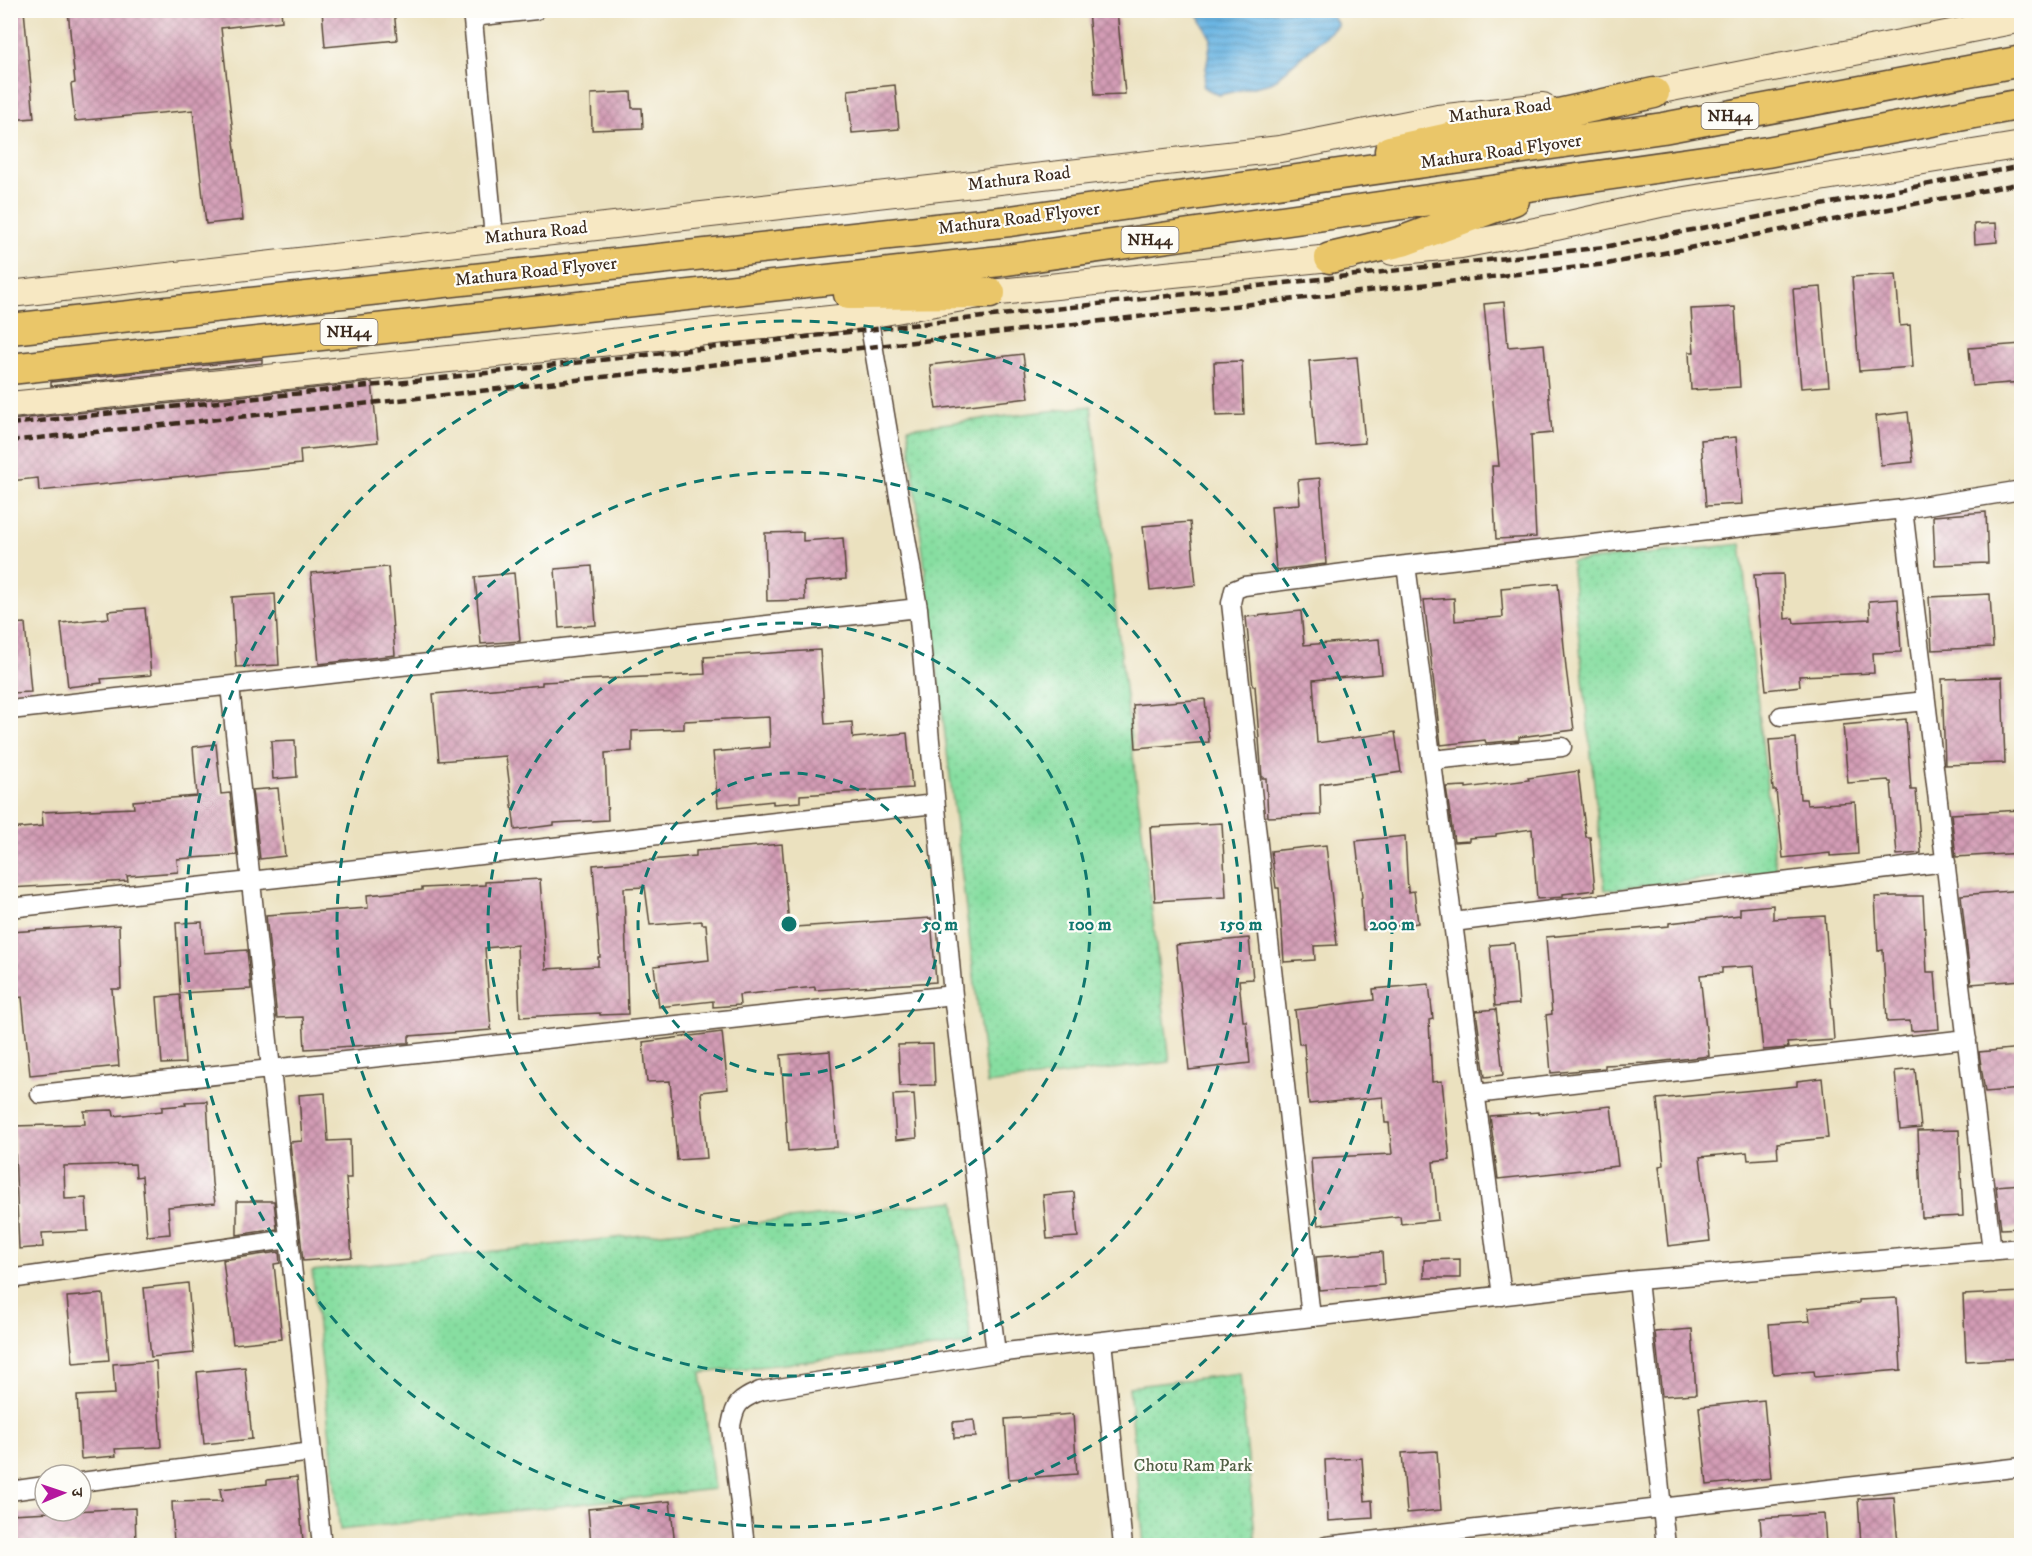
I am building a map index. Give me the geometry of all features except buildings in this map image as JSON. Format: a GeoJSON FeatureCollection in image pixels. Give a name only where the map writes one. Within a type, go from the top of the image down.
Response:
{"type":"FeatureCollection","features":[{"type":"Feature","properties":{"kind":"highway","name":"Mathura Road Flyover"},"geometry":{"type":"LineString","coordinates":[[10,329],[1010,221],[1311,180],[1663,128],[2022,61]]}},
{"type":"Feature","properties":{"kind":"highway"},"geometry":{"type":"LineString","coordinates":[[1311,180],[1398,148],[1654,93]]}},
{"type":"Feature","properties":{"kind":"highway","name":"Mathura Road Flyover"},"geometry":{"type":"LineString","coordinates":[[1564,181],[1767,152],[2022,104]]}},
{"type":"Feature","properties":{"kind":"highway"},"geometry":{"type":"LineString","coordinates":[[1330,258],[1403,241],[1564,181]]}},
{"type":"Feature","properties":{"kind":"highway","name":"NH44"},"geometry":{"type":"LineString","coordinates":[[10,369],[1000,261],[1564,181]]}},
{"type":"Feature","properties":{"kind":"highway"},"geometry":{"type":"LineString","coordinates":[[736,290],[865,294],[990,293]]}},
{"type":"Feature","properties":{"kind":"main road","name":"Mathura Road"},"geometry":{"type":"LineString","coordinates":[[10,294],[1280,148],[1438,118],[1654,93],[2022,19]]}},
{"type":"Feature","properties":{"kind":"main road"},"geometry":{"type":"LineString","coordinates":[[10,405],[868,315],[990,293],[1461,245],[1660,204],[2022,145]]}},
{"type":"Feature","properties":{"kind":"street"},"geometry":{"type":"LineString","coordinates":[[494,237],[472,14],[536,10]]}},
{"type":"Feature","properties":{"kind":"street"},"geometry":{"type":"LineString","coordinates":[[868,315],[918,608],[953,995],[996,1353]]}},
{"type":"Feature","properties":{"kind":"street"},"geometry":{"type":"LineString","coordinates":[[1311,1317],[1231,603],[1234,590],[1244,586],[1406,565],[1903,509],[2022,490]]}},
{"type":"Feature","properties":{"kind":"street"},"geometry":{"type":"LineString","coordinates":[[1903,509],[1992,1251]]}},
{"type":"Feature","properties":{"kind":"street"},"geometry":{"type":"LineString","coordinates":[[1406,565],[1502,1296]]}},
{"type":"Feature","properties":{"kind":"street"},"geometry":{"type":"LineString","coordinates":[[10,710],[918,608]]}},
{"type":"Feature","properties":{"kind":"street"},"geometry":{"type":"LineString","coordinates":[[230,686],[322,1545]]}},
{"type":"Feature","properties":{"kind":"street"},"geometry":{"type":"LineString","coordinates":[[1781,716],[1926,701]]}},
{"type":"Feature","properties":{"kind":"street"},"geometry":{"type":"LineString","coordinates":[[1432,760],[1562,747]]}},
{"type":"Feature","properties":{"kind":"street"},"geometry":{"type":"LineString","coordinates":[[10,908],[935,804]]}},
{"type":"Feature","properties":{"kind":"street"},"geometry":{"type":"LineString","coordinates":[[1453,922],[1946,862]]}},
{"type":"Feature","properties":{"kind":"street"},"geometry":{"type":"LineString","coordinates":[[40,1094],[953,995]]}},
{"type":"Feature","properties":{"kind":"street"},"geometry":{"type":"LineString","coordinates":[[1475,1094],[1967,1039]]}},
{"type":"Feature","properties":{"kind":"street"},"geometry":{"type":"LineString","coordinates":[[10,1280],[289,1239]]}},
{"type":"Feature","properties":{"kind":"street"},"geometry":{"type":"LineString","coordinates":[[745,1545],[730,1426],[733,1410],[742,1399],[760,1391],[996,1353],[1311,1317],[1638,1280],[2022,1248]]}},
{"type":"Feature","properties":{"kind":"street"},"geometry":{"type":"LineString","coordinates":[[1638,1280],[1666,1545]]}},
{"type":"Feature","properties":{"kind":"street"},"geometry":{"type":"LineString","coordinates":[[1102,1341],[1122,1545]]}},
{"type":"Feature","properties":{"kind":"street"},"geometry":{"type":"LineString","coordinates":[[93,1480],[312,1452]]}},
{"type":"Feature","properties":{"kind":"street"},"geometry":{"type":"LineString","coordinates":[[1326,1545],[2022,1467]]}},
{"type":"Feature","properties":{"kind":"street"},"geometry":{"type":"LineString","coordinates":[[10,1491],[33,1488]]}},
{"type":"Feature","properties":{"kind":"green space"},"geometry":{"type":"Polygon","coordinates":[[[1091,406],[1170,1062],[987,1084],[908,428],[1091,406]]]}},
{"type":"Feature","properties":{"kind":"green space"},"geometry":{"type":"Polygon","coordinates":[[[1741,544],[1776,872],[1605,890],[1571,562],[1741,544]]]}},
{"type":"Feature","properties":{"kind":"green space"},"geometry":{"type":"Polygon","coordinates":[[[955,1201],[971,1344],[701,1373],[714,1489],[340,1530],[312,1271],[955,1201]]]}},
{"type":"Feature","properties":{"kind":"green space","name":"Chotu Ram Park"},"geometry":{"type":"Polygon","coordinates":[[[1240,1373],[1256,1545],[1144,1545],[1129,1387],[1240,1373]]]}},
{"type":"Feature","properties":{"kind":"water"},"geometry":{"type":"Polygon","coordinates":[[[1201,11],[1330,11],[1338,25],[1271,83],[1219,95],[1203,87],[1211,39],[1198,15],[1201,11]]]}},
{"type":"Feature","properties":{"kind":"railway"},"geometry":{"type":"LineString","coordinates":[[10,424],[397,383],[1604,247],[2022,166]]}},
{"type":"Feature","properties":{"kind":"railway"},"geometry":{"type":"LineString","coordinates":[[10,441],[399,400],[1607,264],[2022,183]]}}]}
